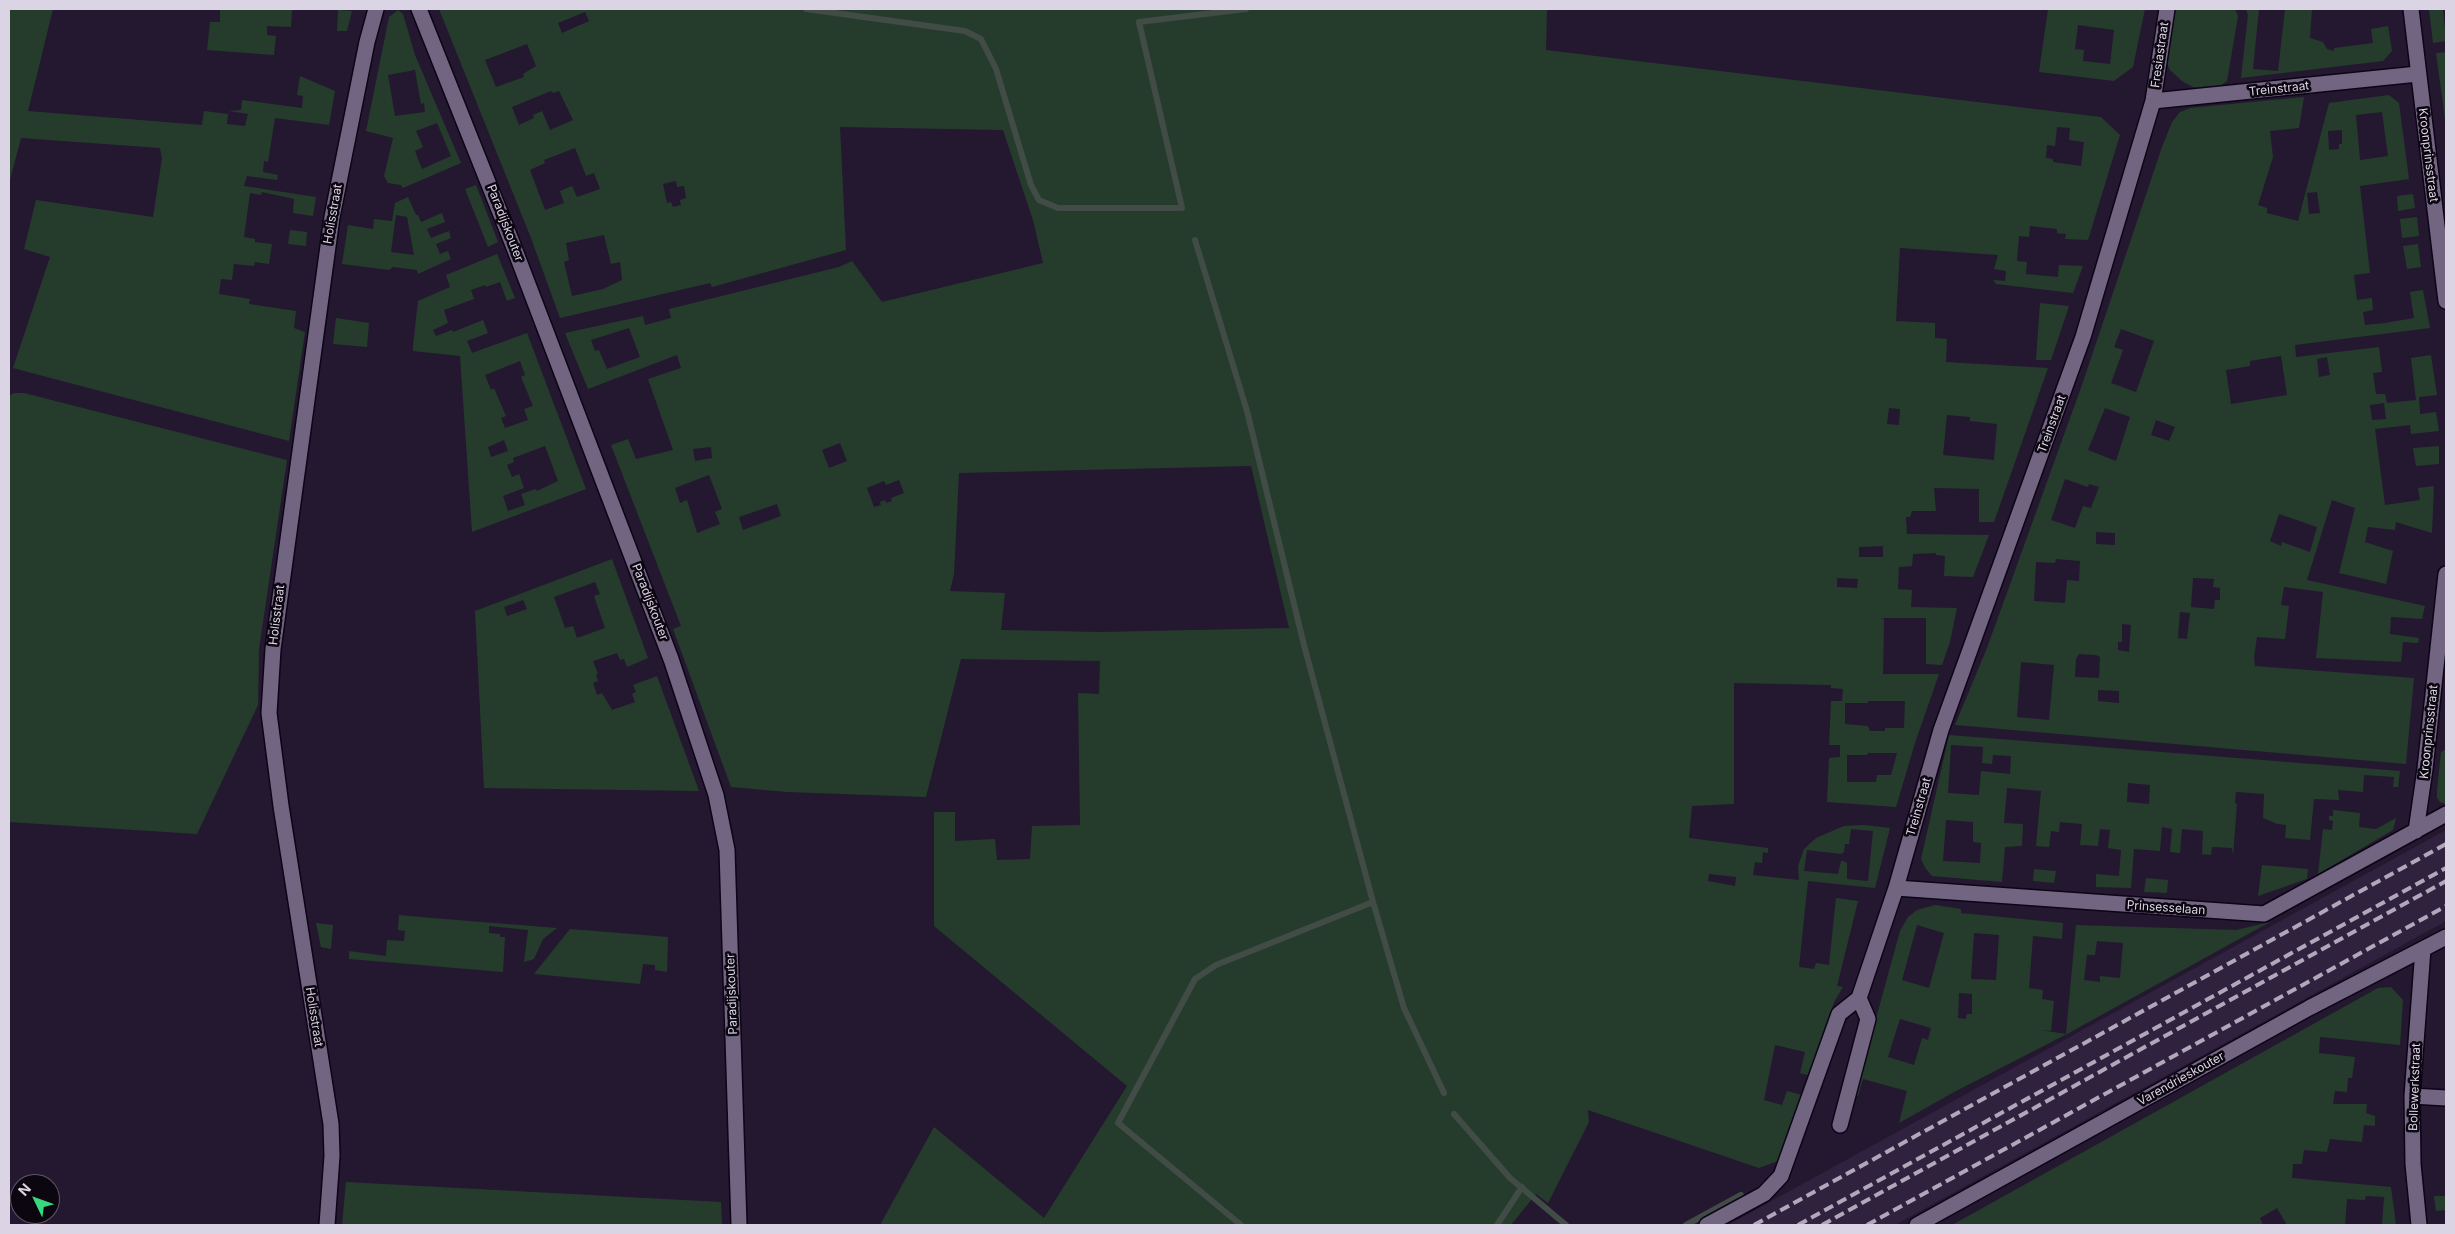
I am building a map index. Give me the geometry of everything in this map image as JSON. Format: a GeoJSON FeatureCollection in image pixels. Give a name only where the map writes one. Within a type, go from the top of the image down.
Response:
{"type":"FeatureCollection","features":[{"type":"Feature","properties":{"kind":"street","name":"Holisstraat"},"geometry":{"type":"LineString","coordinates":[[327,1225],[332,1156],[331,1124],[281,806],[269,713],[273,649],[290,509],[332,217],[367,42],[376,9]]}},
{"type":"Feature","properties":{"kind":"street","name":"Paradijskouter"},"geometry":{"type":"LineString","coordinates":[[418,9],[510,236],[671,658],[716,794],[728,850],[739,1225]]}},
{"type":"Feature","properties":{"kind":"street","name":"Fresiastraat"},"geometry":{"type":"LineString","coordinates":[[2153,101],[2166,9]]}},
{"type":"Feature","properties":{"kind":"street","name":"Kroonprinsstraat"},"geometry":{"type":"LineString","coordinates":[[2411,9],[2446,301]]}},
{"type":"Feature","properties":{"kind":"street","name":"Treinstraat"},"geometry":{"type":"LineString","coordinates":[[1859,998],[1896,888],[1941,730],[2083,337],[2153,101],[2418,74]]}},
{"type":"Feature","properties":{"kind":"street","name":"Kroonprinsstraat"},"geometry":{"type":"LineString","coordinates":[[2416,831],[2425,770],[2446,574]]}},
{"type":"Feature","properties":{"kind":"street","name":"Prinsesselaan"},"geometry":{"type":"LineString","coordinates":[[1896,888],[2264,914],[2446,814]]}},
{"type":"Feature","properties":{"kind":"street","name":"Varendrieskouter"},"geometry":{"type":"LineString","coordinates":[[1917,1225],[2300,1013],[2446,937]]}},
{"type":"Feature","properties":{"kind":"street","name":"Bollewerkstraat"},"geometry":{"type":"LineString","coordinates":[[2419,1225],[2413,1164],[2412,1096],[2423,949]]}},
{"type":"Feature","properties":{"kind":"street"},"geometry":{"type":"LineString","coordinates":[[1707,1225],[1764,1194],[1781,1176],[1839,1014],[1859,998],[1868,1020],[1840,1125]]}},
{"type":"Feature","properties":{"kind":"street"},"geometry":{"type":"LineString","coordinates":[[2412,1096],[2446,1098]]}},
{"type":"Feature","properties":{"kind":"shaded area"},"geometry":{"type":"Polygon","coordinates":[[[2446,830],[2446,921],[1895,1225],[1728,1225],[2446,830]]]}},
{"type":"Feature","properties":{"kind":"green space"},"geometry":{"type":"Polygon","coordinates":[[[9,9],[53,9],[28,111],[202,125],[204,111],[228,114],[227,124],[245,126],[248,114],[229,111],[241,110],[242,100],[302,108],[303,96],[297,95],[300,76],[335,91],[329,125],[275,118],[268,162],[264,161],[263,172],[278,175],[277,180],[247,176],[244,186],[316,197],[313,216],[293,213],[294,199],[262,192],[261,195],[250,193],[244,237],[255,239],[255,242],[272,244],[269,264],[255,262],[254,266],[234,264],[232,280],[221,279],[219,294],[250,299],[249,304],[296,311],[294,328],[305,332],[289,441],[13,368],[50,257],[24,249],[36,200],[153,217],[162,158],[160,148],[21,138],[9,184],[9,9]]]}},
{"type":"Feature","properties":{"kind":"green space"},"geometry":{"type":"Polygon","coordinates":[[[220,9],[292,9],[291,27],[267,26],[267,35],[276,36],[274,55],[207,50],[210,22],[220,22],[220,9]]]}},
{"type":"Feature","properties":{"kind":"green space"},"geometry":{"type":"Polygon","coordinates":[[[439,9],[1547,9],[1546,50],[2101,117],[2120,135],[2088,240],[2065,239],[2066,234],[2057,233],[2057,229],[2030,226],[2029,237],[2019,236],[2017,261],[2027,262],[2026,274],[2058,277],[2059,265],[2083,266],[2073,293],[1996,284],[1993,280],[2005,281],[2006,271],[1994,269],[1998,255],[1900,248],[1896,321],[1935,323],[1935,338],[1947,339],[1946,362],[2048,368],[1994,522],[1979,522],[1979,489],[1934,488],[1936,511],[1912,511],[1910,517],[1906,517],[1907,534],[1989,535],[1973,577],[1944,576],[1945,556],[1936,555],[1936,553],[1913,554],[1912,566],[1899,567],[1898,589],[1912,590],[1911,607],[1957,608],[1950,642],[1942,665],[1926,664],[1926,618],[1881,618],[1884,619],[1883,674],[1939,674],[1915,743],[1896,807],[1827,802],[1829,758],[1840,757],[1840,745],[1829,745],[1831,701],[1842,701],[1843,689],[1831,688],[1831,685],[1734,683],[1734,804],[1692,806],[1689,838],[1768,848],[1768,853],[1763,852],[1762,863],[1755,862],[1753,875],[1799,880],[1798,866],[1804,849],[1816,838],[1844,826],[1864,825],[1890,828],[1875,888],[1808,881],[1799,967],[1814,969],[1816,963],[1829,965],[1836,898],[1858,901],[1837,986],[1843,987],[1834,1002],[1811,1076],[1800,1073],[1805,1052],[1775,1045],[1764,1100],[1782,1105],[1787,1091],[1802,1095],[1778,1161],[1759,1168],[1588,1110],[1589,1122],[1548,1203],[1536,1194],[1511,1225],[880,1225],[934,1127],[1044,1218],[1127,1086],[934,926],[934,812],[955,812],[955,841],[995,839],[997,860],[1030,859],[1032,826],[1080,825],[1078,693],[1099,694],[1100,661],[961,659],[926,797],[787,792],[731,787],[673,629],[681,626],[611,445],[628,439],[636,459],[673,450],[648,379],[681,368],[677,355],[588,389],[565,333],[643,316],[645,325],[671,318],[669,309],[839,267],[852,261],[882,302],[1043,263],[1033,220],[1003,130],[840,127],[846,250],[712,287],[710,283],[560,318],[531,238],[439,9]],[[585,12],[558,23],[562,33],[589,21],[585,12]],[[527,44],[485,60],[496,87],[524,77],[523,74],[536,66],[527,44]],[[551,91],[512,107],[519,125],[534,118],[533,115],[542,111],[550,130],[573,120],[559,91],[553,93],[551,91]],[[2057,127],[2055,146],[2047,145],[2046,158],[2053,159],[2053,162],[2081,166],[2084,142],[2069,140],[2070,128],[2057,127]],[[575,148],[544,160],[545,163],[530,170],[545,210],[564,203],[560,191],[572,186],[577,197],[600,189],[594,173],[586,176],[575,148]],[[676,181],[663,184],[667,203],[671,202],[673,207],[681,205],[680,200],[686,198],[684,186],[677,187],[676,181]],[[604,235],[566,243],[569,260],[564,262],[572,296],[603,289],[622,280],[620,262],[611,264],[604,235]],[[629,328],[591,340],[595,351],[599,350],[607,369],[640,357],[629,328]],[[1889,408],[1887,424],[1899,425],[1900,409],[1889,408]],[[1947,415],[1943,455],[1994,460],[1997,424],[1970,421],[1970,417],[1947,415]],[[840,443],[822,450],[829,468],[847,461],[840,443]],[[711,447],[693,449],[695,461],[712,458],[711,447]],[[1251,466],[959,473],[954,574],[950,591],[1005,593],[1001,630],[1100,632],[1289,628],[1251,466]],[[709,475],[675,488],[680,503],[687,500],[697,533],[720,524],[715,512],[722,509],[709,475]],[[899,480],[886,485],[884,481],[867,488],[874,507],[881,505],[880,502],[885,500],[886,503],[892,501],[891,498],[904,493],[899,480]],[[777,504],[739,517],[743,530],[781,516],[777,504]],[[1883,546],[1859,547],[1859,557],[1883,557],[1883,546]],[[1837,578],[1837,587],[1857,588],[1858,579],[1837,578]],[[1905,701],[1845,703],[1845,724],[1868,726],[1870,731],[1885,731],[1885,728],[1904,728],[1905,701]],[[1897,753],[1847,755],[1847,782],[1876,782],[1877,775],[1891,775],[1897,753]],[[1851,829],[1849,844],[1845,844],[1844,852],[1841,854],[1807,850],[1804,871],[1838,874],[1841,861],[1843,861],[1847,863],[1847,879],[1868,881],[1873,831],[1851,829]],[[1709,874],[1708,881],[1735,886],[1736,877],[1709,874]]]}},
{"type":"Feature","properties":{"kind":"green space"},"geometry":{"type":"Polygon","coordinates":[[[2048,9],[2145,9],[2133,67],[2114,81],[2039,72],[2048,9]],[[2078,25],[2075,49],[2084,50],[2083,61],[2110,64],[2114,30],[2078,25]]]}},
{"type":"Feature","properties":{"kind":"green space"},"geometry":{"type":"Polygon","coordinates":[[[2172,9],[2235,9],[2238,16],[2227,81],[2220,86],[2204,89],[2193,87],[2182,81],[2170,70],[2166,62],[2172,9]]]}},
{"type":"Feature","properties":{"kind":"green space"},"geometry":{"type":"Polygon","coordinates":[[[2246,9],[2259,9],[2253,69],[2278,71],[2285,9],[2312,9],[2310,38],[2323,42],[2327,49],[2334,51],[2334,48],[2373,43],[2371,29],[2388,26],[2392,51],[2383,61],[2241,78],[2248,15],[2246,9]]]}},
{"type":"Feature","properties":{"kind":"green space"},"geometry":{"type":"Polygon","coordinates":[[[2429,9],[2443,9],[2446,41],[2433,43],[2429,9]]]}},
{"type":"Feature","properties":{"kind":"green space"},"geometry":{"type":"Polygon","coordinates":[[[338,10],[352,11],[347,31],[337,31],[338,10]]]}},
{"type":"Feature","properties":{"kind":"green space"},"geometry":{"type":"Polygon","coordinates":[[[398,10],[403,14],[415,55],[461,163],[403,188],[401,185],[388,183],[384,176],[393,138],[366,131],[389,17],[398,10]],[[415,70],[388,75],[395,116],[425,112],[424,103],[421,104],[415,70]],[[437,123],[416,131],[423,147],[415,151],[422,169],[451,156],[437,123]]]}},
{"type":"Feature","properties":{"kind":"green space"},"geometry":{"type":"Polygon","coordinates":[[[2446,52],[2446,119],[2445,119],[2436,53],[2446,52]]]}},
{"type":"Feature","properties":{"kind":"green space"},"geometry":{"type":"Polygon","coordinates":[[[2389,95],[2399,103],[2409,179],[2360,186],[2370,273],[2354,275],[2357,300],[2372,298],[2373,310],[2363,312],[2365,325],[2385,323],[2414,318],[2410,292],[2423,290],[2430,328],[2295,345],[2296,357],[2379,347],[2382,372],[2373,373],[2376,394],[2385,394],[2387,403],[2416,400],[2411,358],[2431,355],[2437,395],[2419,397],[2420,414],[2436,412],[2439,431],[2411,434],[2410,425],[2375,429],[2385,505],[2420,500],[2418,488],[2434,486],[2432,533],[2396,522],[2395,530],[2368,527],[2365,542],[2393,551],[2386,584],[2339,573],[2355,508],[2332,500],[2307,580],[2425,606],[2422,619],[2391,617],[2390,634],[2419,638],[2418,643],[2403,642],[2401,662],[2316,658],[2323,592],[2284,587],[2281,605],[2289,606],[2285,639],[2257,637],[2254,657],[2255,666],[2414,678],[2406,764],[1955,725],[1987,648],[2082,385],[2172,122],[2180,112],[2190,108],[2304,97],[2299,128],[2270,131],[2273,157],[2258,205],[2267,208],[2267,213],[2298,221],[2329,103],[2389,95]],[[2382,112],[2356,115],[2360,160],[2388,156],[2382,112]],[[2342,130],[2328,131],[2329,150],[2339,149],[2339,144],[2342,144],[2342,130]],[[2317,192],[2307,193],[2309,214],[2320,213],[2317,192]],[[2121,329],[2114,347],[2123,350],[2111,383],[2136,392],[2154,341],[2121,329]],[[2281,356],[2250,361],[2250,366],[2226,370],[2231,404],[2287,395],[2281,356]],[[2327,357],[2317,359],[2319,377],[2330,375],[2327,357]],[[2384,403],[2370,405],[2372,420],[2386,419],[2384,403]],[[2105,408],[2088,450],[2116,461],[2130,417],[2105,408]],[[2156,420],[2151,435],[2169,441],[2175,427],[2156,420]],[[2065,479],[2051,520],[2075,528],[2083,506],[2091,508],[2099,487],[2089,484],[2088,487],[2065,479]],[[2279,514],[2270,541],[2281,546],[2282,542],[2310,552],[2317,527],[2279,514]],[[2096,532],[2096,544],[2115,545],[2115,533],[2096,532]],[[2056,559],[2055,563],[2036,562],[2034,601],[2065,603],[2067,580],[2079,581],[2080,561],[2056,559]],[[2193,578],[2191,607],[2214,609],[2215,600],[2220,600],[2220,588],[2213,587],[2214,579],[2193,578]],[[2180,612],[2178,638],[2187,639],[2190,613],[2180,612]],[[2122,624],[2122,642],[2118,642],[2118,650],[2129,652],[2131,625],[2122,624]],[[2079,654],[2076,659],[2075,677],[2099,678],[2100,657],[2079,654]],[[2021,662],[2017,717],[2049,720],[2054,665],[2021,662]],[[2098,690],[2098,701],[2119,703],[2119,691],[2098,690]]]}},
{"type":"Feature","properties":{"kind":"green space"},"geometry":{"type":"Polygon","coordinates":[[[476,185],[498,242],[488,247],[465,189],[476,185]]]}},
{"type":"Feature","properties":{"kind":"green space"},"geometry":{"type":"Polygon","coordinates":[[[2413,194],[2415,208],[2398,211],[2397,196],[2413,194]]]}},
{"type":"Feature","properties":{"kind":"green space"},"geometry":{"type":"Polygon","coordinates":[[[408,197],[421,222],[442,213],[445,222],[427,229],[431,238],[449,231],[451,238],[436,244],[440,254],[448,251],[451,259],[418,274],[417,270],[393,267],[389,270],[342,264],[348,225],[373,229],[374,219],[392,221],[395,203],[408,197]],[[396,215],[391,252],[414,255],[407,217],[396,215]]]}},
{"type":"Feature","properties":{"kind":"green space"},"geometry":{"type":"Polygon","coordinates":[[[2417,217],[2419,236],[2402,238],[2400,219],[2417,217]]]}},
{"type":"Feature","properties":{"kind":"green space"},"geometry":{"type":"Polygon","coordinates":[[[290,230],[307,232],[306,246],[288,244],[290,230]]]}},
{"type":"Feature","properties":{"kind":"green space"},"geometry":{"type":"Polygon","coordinates":[[[2418,244],[2421,267],[2407,269],[2403,246],[2418,244]]]}},
{"type":"Feature","properties":{"kind":"green space"},"geometry":{"type":"Polygon","coordinates":[[[497,254],[515,298],[507,301],[500,282],[471,290],[474,299],[444,310],[448,323],[433,330],[436,336],[452,330],[453,332],[483,320],[488,333],[467,341],[472,353],[527,333],[586,489],[472,532],[460,356],[413,351],[418,301],[450,287],[446,275],[497,254]],[[520,361],[485,375],[491,390],[494,388],[506,416],[501,418],[505,428],[528,420],[524,409],[533,406],[521,377],[525,375],[520,361]],[[504,440],[488,447],[491,457],[508,451],[504,440]],[[545,446],[513,458],[514,462],[507,465],[512,477],[519,474],[524,488],[503,496],[508,511],[525,505],[521,494],[536,489],[537,491],[558,481],[545,446]]]}},
{"type":"Feature","properties":{"kind":"green space"},"geometry":{"type":"Polygon","coordinates":[[[2040,303],[2069,306],[2051,360],[2036,360],[2040,303]]]}},
{"type":"Feature","properties":{"kind":"green space"},"geometry":{"type":"Polygon","coordinates":[[[336,318],[369,323],[367,347],[333,344],[336,318]]]}},
{"type":"Feature","properties":{"kind":"green space"},"geometry":{"type":"Polygon","coordinates":[[[14,393],[24,393],[287,460],[259,649],[258,705],[197,834],[9,822],[9,396],[14,393]]]}},
{"type":"Feature","properties":{"kind":"green space"},"geometry":{"type":"Polygon","coordinates":[[[2439,446],[2439,464],[2416,466],[2413,448],[2439,446]]]}},
{"type":"Feature","properties":{"kind":"green space"},"geometry":{"type":"Polygon","coordinates":[[[612,559],[648,658],[627,667],[624,659],[620,660],[617,653],[593,661],[598,674],[596,675],[598,681],[593,683],[597,695],[602,693],[612,710],[635,702],[632,694],[636,692],[633,685],[657,676],[699,791],[484,788],[475,611],[612,559]],[[595,582],[554,597],[565,628],[573,626],[577,638],[605,628],[594,596],[600,594],[595,582]],[[523,600],[504,607],[507,616],[527,609],[523,600]]]}},
{"type":"Feature","properties":{"kind":"green space"},"geometry":{"type":"Polygon","coordinates":[[[1949,735],[2400,771],[2398,787],[2393,787],[2394,777],[2364,775],[2363,792],[2338,790],[2339,800],[2314,799],[2310,840],[2285,838],[2286,825],[2277,824],[2263,818],[2264,794],[2236,792],[2235,803],[2237,804],[2233,856],[2232,848],[2212,847],[2211,855],[2202,854],[2203,831],[2182,829],[2180,853],[2170,852],[2172,829],[2162,827],[2160,851],[2134,849],[2131,888],[2096,887],[2096,874],[2119,876],[2121,850],[2108,848],[2110,830],[2100,829],[2098,846],[2080,845],[2082,824],[2060,822],[2059,832],[2051,831],[2049,847],[2036,846],[2041,791],[2007,788],[2004,823],[2023,824],[2022,846],[2005,847],[2002,882],[1932,876],[1921,859],[1949,735]],[[1951,745],[1948,793],[1979,795],[1981,771],[2010,774],[2011,756],[1993,755],[1992,764],[1982,763],[1983,747],[1951,745]],[[2128,783],[2127,802],[2149,804],[2150,785],[2128,783]],[[1946,820],[1943,861],[1980,863],[1981,843],[1973,842],[1973,822],[1946,820]]]}},
{"type":"Feature","properties":{"kind":"green space"},"geometry":{"type":"Polygon","coordinates":[[[2446,749],[2446,804],[2440,802],[2437,798],[2437,790],[2441,752],[2446,749]]]}},
{"type":"Feature","properties":{"kind":"green space"},"geometry":{"type":"Polygon","coordinates":[[[2333,810],[2360,813],[2359,827],[2376,829],[2396,818],[2393,830],[2318,874],[2323,829],[2332,830],[2333,821],[2329,820],[2329,816],[2333,816],[2333,810]]]}},
{"type":"Feature","properties":{"kind":"green space"},"geometry":{"type":"Polygon","coordinates":[[[2262,865],[2308,869],[2307,879],[2258,896],[2262,865]]]}},
{"type":"Feature","properties":{"kind":"green space"},"geometry":{"type":"Polygon","coordinates":[[[2034,869],[2056,871],[2054,883],[2033,881],[2034,869]]]}},
{"type":"Feature","properties":{"kind":"green space"},"geometry":{"type":"Polygon","coordinates":[[[2146,878],[2168,880],[2167,893],[2144,892],[2146,878]]]}},
{"type":"Feature","properties":{"kind":"green space"},"geometry":{"type":"Polygon","coordinates":[[[1935,905],[1961,909],[1961,913],[2063,923],[2062,939],[2033,936],[2029,988],[2043,990],[2042,999],[2054,1001],[2051,1031],[2040,1030],[2066,1034],[2076,925],[2236,930],[2270,922],[2067,1034],[1956,1091],[1899,1123],[1907,1091],[1863,1079],[1858,1096],[1855,1095],[1900,931],[1908,917],[1917,910],[1935,905]],[[1917,925],[1902,980],[1929,988],[1944,933],[1917,925]],[[1974,933],[1971,979],[1996,980],[1999,935],[1974,933]],[[2097,941],[2095,955],[2087,955],[2084,980],[2100,982],[2100,976],[2120,978],[2123,943],[2097,941]],[[1959,993],[1958,1018],[1966,1019],[1967,1014],[1972,1014],[1972,994],[1959,993]],[[1900,1019],[1888,1057],[1914,1065],[1922,1038],[1928,1040],[1931,1028],[1900,1019]]]}},
{"type":"Feature","properties":{"kind":"green space"},"geometry":{"type":"Polygon","coordinates":[[[399,915],[557,928],[543,939],[534,959],[524,962],[528,930],[489,926],[489,933],[500,934],[500,937],[505,937],[503,972],[349,959],[349,951],[386,956],[387,940],[404,941],[405,931],[398,930],[399,915]]]}},
{"type":"Feature","properties":{"kind":"green space"},"geometry":{"type":"Polygon","coordinates":[[[316,923],[333,925],[331,949],[321,947],[316,923]]]}},
{"type":"Feature","properties":{"kind":"green space"},"geometry":{"type":"Polygon","coordinates":[[[570,929],[668,937],[667,972],[655,970],[655,965],[643,964],[640,984],[534,974],[570,929]]]}},
{"type":"Feature","properties":{"kind":"green space"},"geometry":{"type":"Polygon","coordinates":[[[2391,987],[2403,1000],[2400,1045],[2320,1037],[2319,1053],[2355,1057],[2352,1078],[2348,1078],[2347,1092],[2335,1091],[2333,1104],[2367,1104],[2366,1113],[2375,1116],[2375,1126],[2364,1125],[2362,1142],[2330,1139],[2327,1152],[2304,1150],[2302,1164],[2293,1164],[2292,1178],[2391,1187],[2396,1225],[2382,1225],[2384,1197],[2366,1196],[2365,1200],[2347,1199],[2345,1225],[2287,1225],[2277,1208],[2260,1218],[2263,1225],[1952,1225],[2378,988],[2391,987]]]}},
{"type":"Feature","properties":{"kind":"green space"},"geometry":{"type":"Polygon","coordinates":[[[346,1182],[721,1202],[722,1225],[342,1225],[346,1182]]]}},
{"type":"Feature","properties":{"kind":"green space"},"geometry":{"type":"Polygon","coordinates":[[[2434,1196],[2446,1196],[2446,1210],[2436,1211],[2434,1196]]]}},
{"type":"Feature","properties":{"kind":"waterway"},"geometry":{"type":"LineString","coordinates":[[806,9],[965,31],[981,39],[996,69],[1031,185],[1039,200],[1058,208],[1182,208],[1139,22],[1246,9]]}},
{"type":"Feature","properties":{"kind":"waterway"},"geometry":{"type":"LineString","coordinates":[[1195,240],[1247,411],[1304,645],[1373,902],[1216,965],[1195,979],[1118,1123],[1241,1225]]}},
{"type":"Feature","properties":{"kind":"waterway"},"geometry":{"type":"LineString","coordinates":[[1373,902],[1404,1008],[1444,1093]]}},
{"type":"Feature","properties":{"kind":"waterway"},"geometry":{"type":"LineString","coordinates":[[1454,1114],[1510,1178],[1566,1225]]}},
{"type":"Feature","properties":{"kind":"waterway"},"geometry":{"type":"LineString","coordinates":[[1497,1225],[1522,1187]]}},
{"type":"Feature","properties":{"kind":"waterway"},"geometry":{"type":"LineString","coordinates":[[1686,1225],[1741,1195]]}},
{"type":"Feature","properties":{"kind":"railway"},"geometry":{"type":"LineString","coordinates":[[1754,1225],[2446,844]]}},
{"type":"Feature","properties":{"kind":"railway"},"geometry":{"type":"LineString","coordinates":[[1798,1225],[2446,868]]}},
{"type":"Feature","properties":{"kind":"railway"},"geometry":{"type":"LineString","coordinates":[[1822,1225],[2446,881]]}},
{"type":"Feature","properties":{"kind":"railway"},"geometry":{"type":"LineString","coordinates":[[1867,1225],[2446,906]]}}]}
